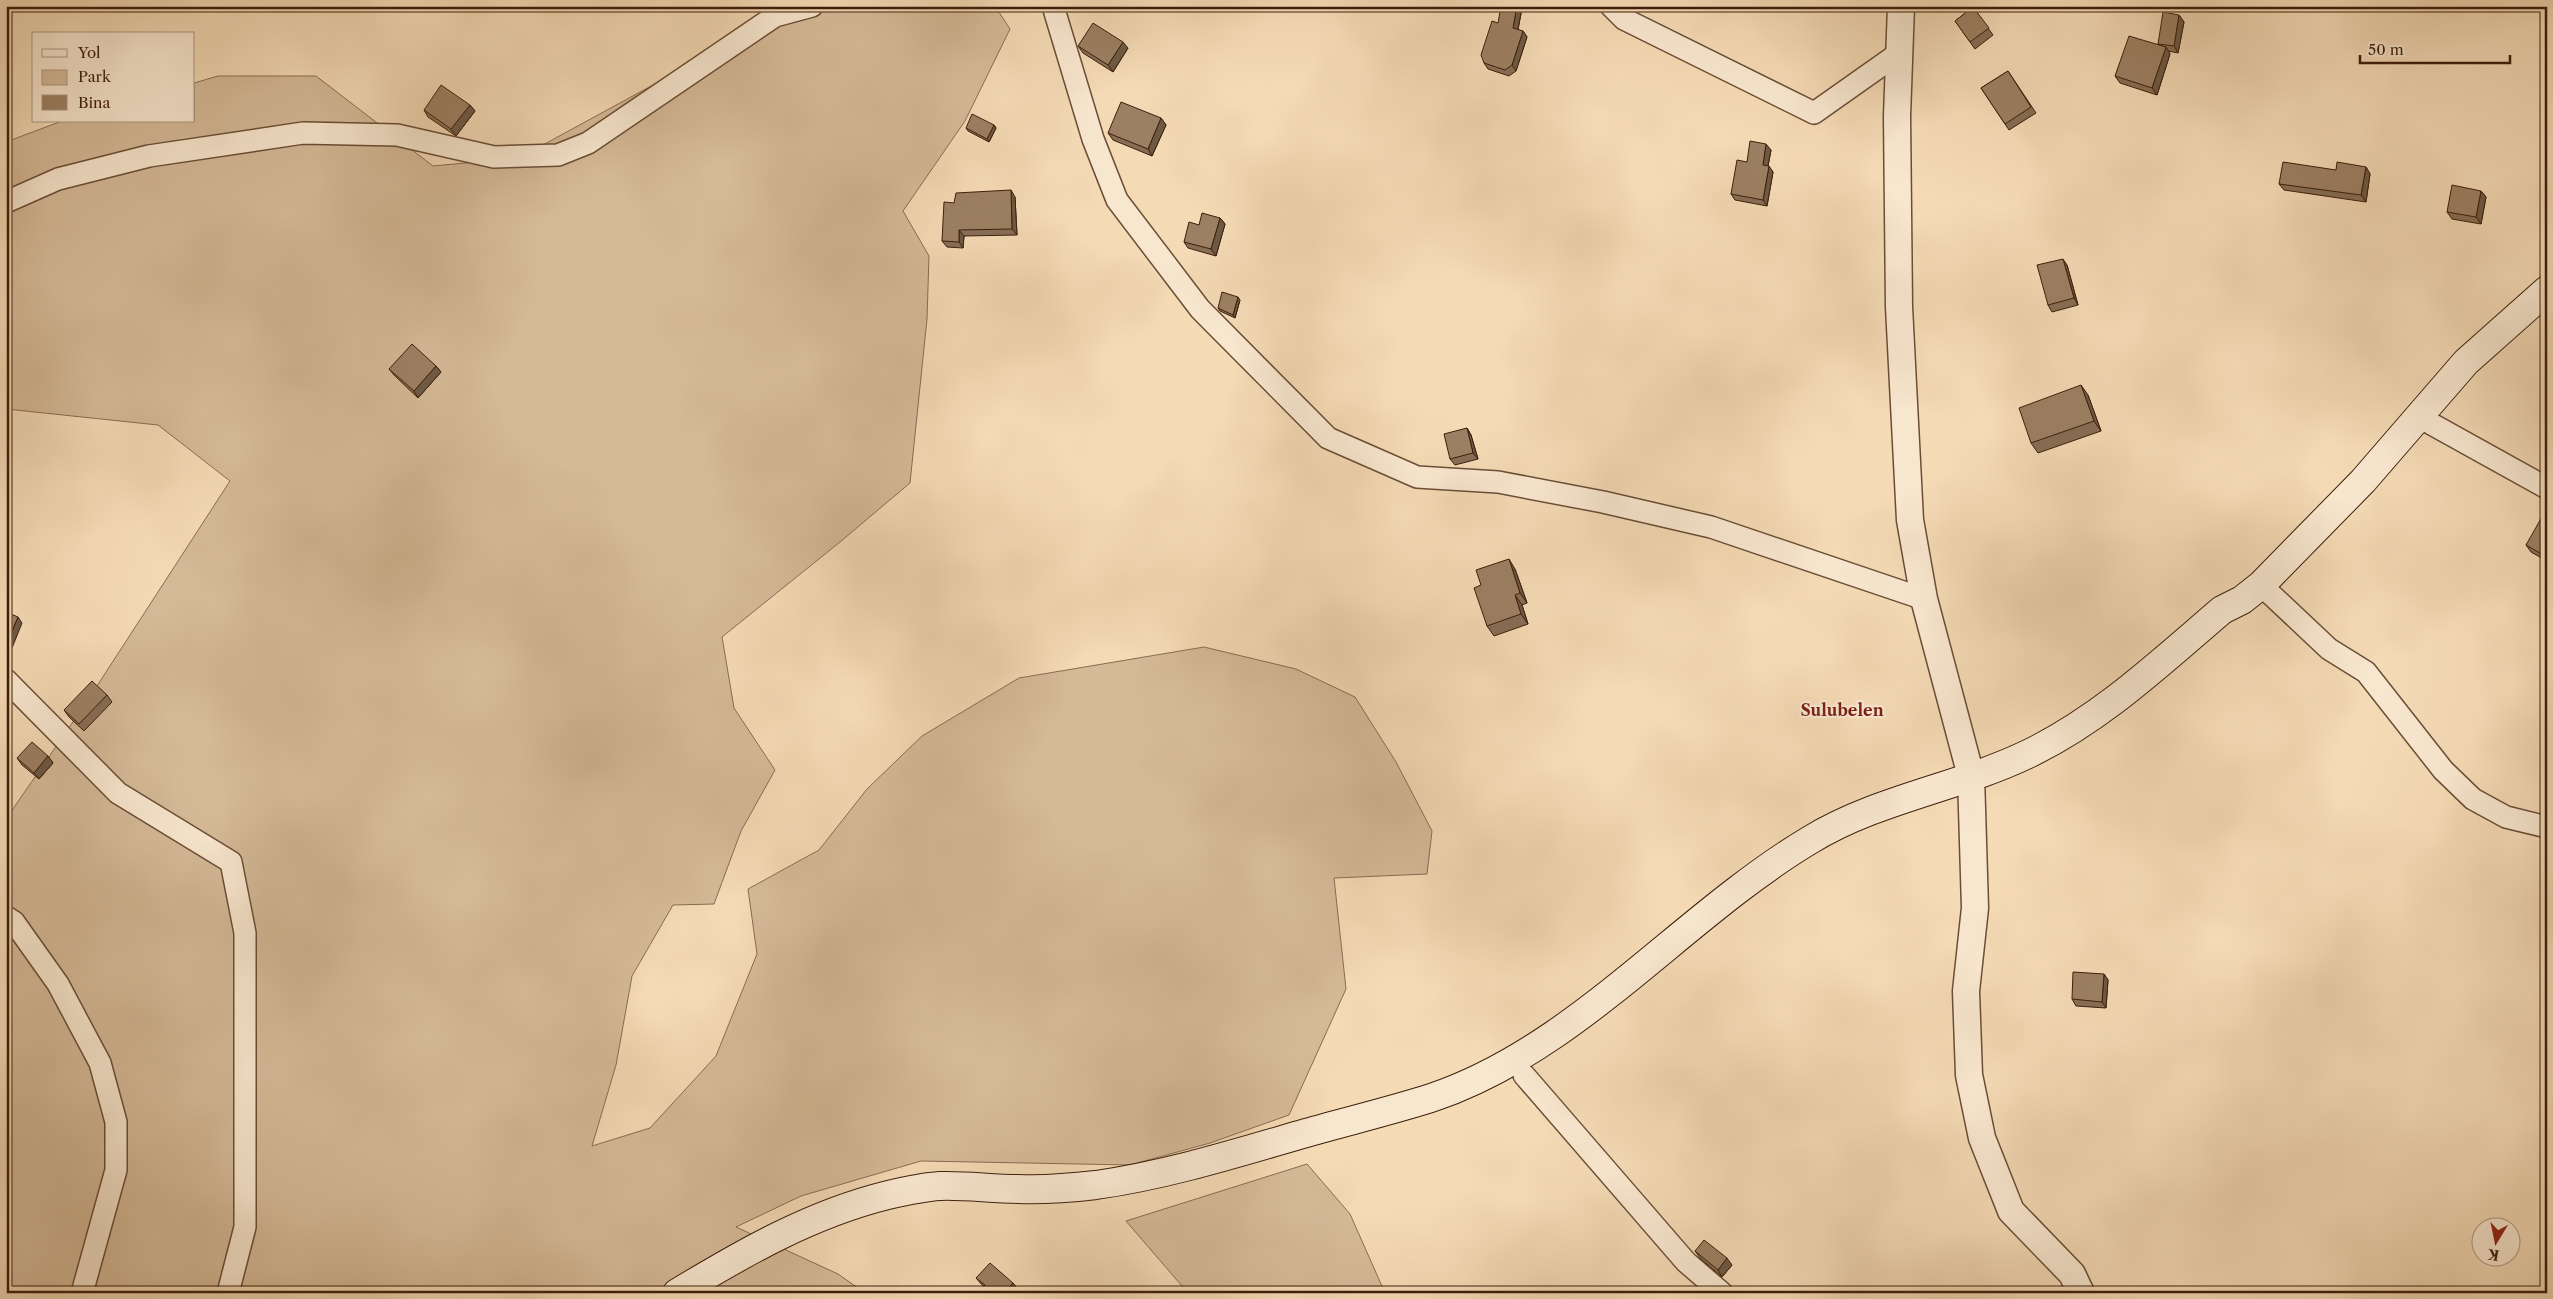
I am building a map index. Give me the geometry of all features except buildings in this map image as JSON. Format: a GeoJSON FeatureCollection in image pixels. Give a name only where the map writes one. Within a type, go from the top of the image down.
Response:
{"type":"FeatureCollection","features":[{"type":"Feature","properties":{"kind":"main road"},"geometry":{"type":"LineString","coordinates":[[677,1293],[743,1253],[797,1226],[852,1204],[938,1186],[1019,1190],[1092,1185],[1150,1176],[1448,1108],[1492,1092],[1524,1075],[1580,1029],[1623,999],[1782,874],[1874,825],[1972,783],[2026,755],[2067,733],[2106,706],[2222,610],[2251,592],[2363,481],[2466,362],[2544,295]]}},
{"type":"Feature","properties":{"kind":"main road"},"geometry":{"type":"LineString","coordinates":[[711,1293],[792,1245],[846,1220],[941,1201],[1079,1203],[1134,1198],[1431,1098],[1482,1078],[1516,1060],[1598,1001],[1755,875],[1812,838],[1849,820],[1972,783]]}},
{"type":"Feature","properties":{"kind":"street"},"geometry":{"type":"LineString","coordinates":[[6,202],[58,179],[149,156],[303,133],[397,135],[494,157],[558,155],[588,143],[775,16],[812,6]]}},
{"type":"Feature","properties":{"kind":"street"},"geometry":{"type":"LineString","coordinates":[[1053,6],[1093,139],[1117,200],[1200,309],[1328,438],[1417,477],[1498,482],[1602,502],[1711,527],[1924,599]]}},
{"type":"Feature","properties":{"kind":"street"},"geometry":{"type":"LineString","coordinates":[[1611,6],[1624,19],[1814,112],[1899,53]]}},
{"type":"Feature","properties":{"kind":"street"},"geometry":{"type":"LineString","coordinates":[[1901,6],[1897,116],[1899,307],[1910,520],[1924,599],[1972,783],[1975,908],[1966,991],[1969,1075],[1982,1138],[2011,1211],[2072,1274],[2081,1293]]}},
{"type":"Feature","properties":{"kind":"street"},"geometry":{"type":"LineString","coordinates":[[2418,417],[2547,488]]}},
{"type":"Feature","properties":{"kind":"street"},"geometry":{"type":"LineString","coordinates":[[2251,592],[2329,649],[2366,672],[2443,770],[2473,799],[2506,817],[2547,827]]}},
{"type":"Feature","properties":{"kind":"street"},"geometry":{"type":"LineString","coordinates":[[6,680],[118,793],[231,862],[245,933],[245,1227],[228,1293]]}},
{"type":"Feature","properties":{"kind":"street"},"geometry":{"type":"LineString","coordinates":[[6,917],[14,922],[58,984],[72,1010],[100,1063],[116,1122],[116,1170],[82,1293]]}},
{"type":"Feature","properties":{"kind":"street"},"geometry":{"type":"LineString","coordinates":[[1524,1075],[1686,1262],[1722,1293]]}},
{"type":"Feature","properties":{"kind":"green space"},"geometry":{"type":"Polygon","coordinates":[[[774,6],[995,6],[1010,29],[965,121],[903,211],[929,256],[927,319],[910,483],[722,637],[734,708],[775,770],[741,831],[714,904],[673,905],[632,976],[616,1065],[592,1146],[650,1128],[716,1056],[757,954],[748,889],[819,850],[867,789],[922,736],[1019,678],[1204,647],[1296,669],[1355,697],[1396,762],[1432,831],[1427,874],[1334,878],[1346,989],[1289,1115],[1210,1143],[1130,1165],[921,1161],[801,1196],[736,1227],[838,1274],[865,1293],[6,1293],[6,819],[84,706],[230,481],[158,425],[6,409],[6,142],[59,122],[195,122],[195,83],[218,76],[316,76],[433,166],[519,158],[675,73],[774,6]]]}},
{"type":"Feature","properties":{"kind":"green space"},"geometry":{"type":"Polygon","coordinates":[[[1307,1164],[1350,1214],[1385,1293],[1188,1293],[1126,1221],[1307,1164]]]}},
{"type":"Feature","properties":{"kind":"district","name":"Sulubelen"},"geometry":{"type":"Point","coordinates":[1842,710]}}]}
